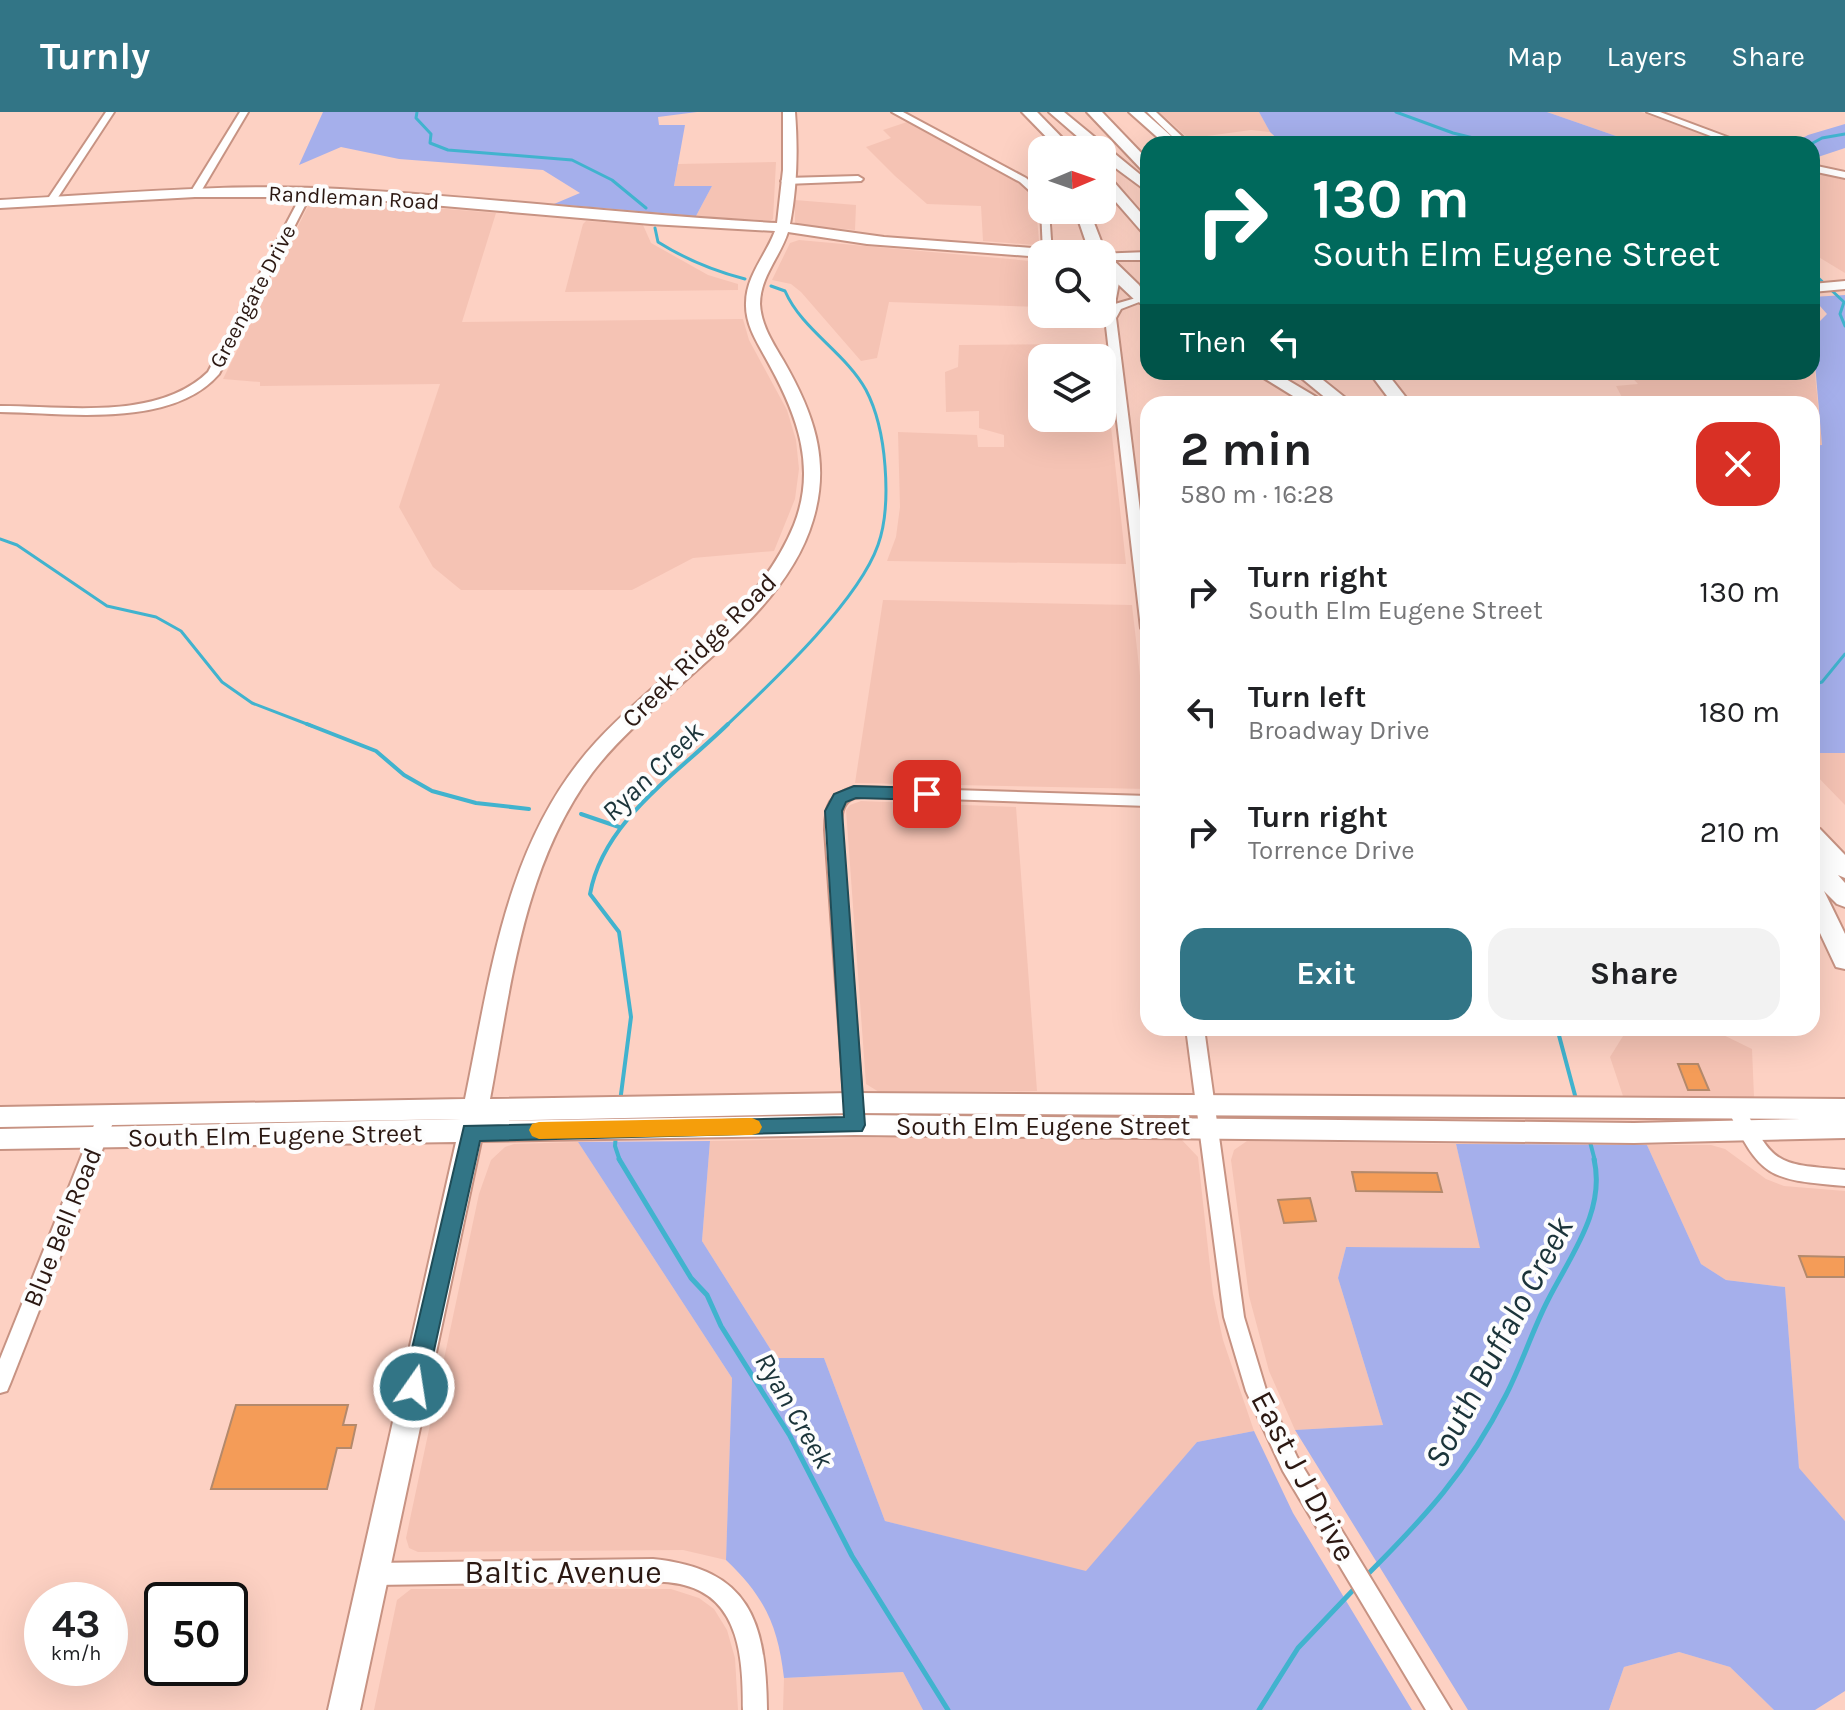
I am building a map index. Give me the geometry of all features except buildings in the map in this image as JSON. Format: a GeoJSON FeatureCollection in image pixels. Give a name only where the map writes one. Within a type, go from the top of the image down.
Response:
{"type":"FeatureCollection","features":[{"type":"Feature","properties":{"kind":"highway"},"geometry":{"type":"LineString","coordinates":[[1056,112],[1085,136]]}},
{"type":"Feature","properties":{"kind":"highway"},"geometry":{"type":"LineString","coordinates":[[1094,112],[1140,160]]}},
{"type":"Feature","properties":{"kind":"highway"},"geometry":{"type":"LineString","coordinates":[[1113,112],[1146,136]]}},
{"type":"Feature","properties":{"kind":"highway"},"geometry":{"type":"LineString","coordinates":[[1122,112],[1147,136]]}},
{"type":"Feature","properties":{"kind":"highway"},"geometry":{"type":"LineString","coordinates":[[1136,112],[1164,136]]}},
{"type":"Feature","properties":{"kind":"highway"},"geometry":{"type":"LineString","coordinates":[[1038,115],[1049,136]]}},
{"type":"Feature","properties":{"kind":"highway"},"geometry":{"type":"LineString","coordinates":[[1038,115],[1055,136]]}},
{"type":"Feature","properties":{"kind":"highway"},"geometry":{"type":"LineString","coordinates":[[1038,115],[1063,136]]}},
{"type":"Feature","properties":{"kind":"highway"},"geometry":{"type":"LineString","coordinates":[[1116,162],[1140,181]]}},
{"type":"Feature","properties":{"kind":"highway"},"geometry":{"type":"LineString","coordinates":[[1116,193],[1140,221]]}},
{"type":"Feature","properties":{"kind":"highway"},"geometry":{"type":"LineString","coordinates":[[1116,204],[1140,229]]}},
{"type":"Feature","properties":{"kind":"highway"},"geometry":{"type":"LineString","coordinates":[[1276,380],[1305,396]]}},
{"type":"Feature","properties":{"kind":"highway"},"geometry":{"type":"LineString","coordinates":[[1312,380],[1334,396]]}},
{"type":"Feature","properties":{"kind":"highway"},"geometry":{"type":"LineString","coordinates":[[1383,380],[1396,396]]}},
{"type":"Feature","properties":{"kind":"highway"},"geometry":{"type":"LineString","coordinates":[[1820,826],[1845,849]]}},
{"type":"Feature","properties":{"kind":"highway"},"geometry":{"type":"LineString","coordinates":[[1820,843],[1845,869]]}},
{"type":"Feature","properties":{"kind":"highway"},"geometry":{"type":"LineString","coordinates":[[1820,871],[1845,898]]}},
{"type":"Feature","properties":{"kind":"highway"},"geometry":{"type":"LineString","coordinates":[[1820,907],[1845,960]]}},
{"type":"Feature","properties":{"kind":"main road","name":"Creek Ridge Road"},"geometry":{"type":"LineString","coordinates":[[344,1710],[473,1121],[513,918],[530,866],[559,807],[604,746],[758,597],[787,557],[802,524],[813,476],[809,432],[800,405],[760,333],[753,308],[758,274],[781,230],[789,112]]}},
{"type":"Feature","properties":{"kind":"main road","name":"Randleman Road"},"geometry":{"type":"LineString","coordinates":[[0,204],[195,193],[307,192],[1028,251]]}},
{"type":"Feature","properties":{"kind":"main road"},"geometry":{"type":"LineString","coordinates":[[1116,257],[1140,256]]}},
{"type":"Feature","properties":{"kind":"main road"},"geometry":{"type":"LineString","coordinates":[[1116,277],[1140,297]]}},
{"type":"Feature","properties":{"kind":"main road"},"geometry":{"type":"LineString","coordinates":[[1820,287],[1845,285]]}},
{"type":"Feature","properties":{"kind":"main road","name":"South Elm Eugene Street"},"geometry":{"type":"LineString","coordinates":[[1630,1121],[1736,1108],[1845,1109]]}},
{"type":"Feature","properties":{"kind":"main road","name":"South Elm Eugene Street"},"geometry":{"type":"LineString","coordinates":[[0,1117],[103,1126],[854,1114],[1205,1115],[1630,1121],[1747,1131],[1845,1128]]}},
{"type":"Feature","properties":{"kind":"main road","name":"South Elm Eugene Street"},"geometry":{"type":"LineString","coordinates":[[0,1139],[103,1126]]}},
{"type":"Feature","properties":{"kind":"street"},"geometry":{"type":"LineString","coordinates":[[50,203],[110,112]]}},
{"type":"Feature","properties":{"kind":"street"},"geometry":{"type":"LineString","coordinates":[[195,193],[244,112]]}},
{"type":"Feature","properties":{"kind":"street"},"geometry":{"type":"LineString","coordinates":[[896,112],[1028,184]]}},
{"type":"Feature","properties":{"kind":"street"},"geometry":{"type":"LineString","coordinates":[[1151,112],[1176,136]]}},
{"type":"Feature","properties":{"kind":"street"},"geometry":{"type":"LineString","coordinates":[[1651,112],[1718,136]]}},
{"type":"Feature","properties":{"kind":"street"},"geometry":{"type":"LineString","coordinates":[[1820,170],[1845,175]]}},
{"type":"Feature","properties":{"kind":"street"},"geometry":{"type":"LineString","coordinates":[[786,181],[858,179]]}},
{"type":"Feature","properties":{"kind":"street","name":"Greengate Drive"},"geometry":{"type":"LineString","coordinates":[[0,409],[147,407],[183,397],[199,388],[213,374],[307,192]]}},
{"type":"Feature","properties":{"kind":"street"},"geometry":{"type":"LineString","coordinates":[[1116,270],[1140,294]]}},
{"type":"Feature","properties":{"kind":"street"},"geometry":{"type":"LineString","coordinates":[[1116,309],[1140,302]]}},
{"type":"Feature","properties":{"kind":"street"},"geometry":{"type":"LineString","coordinates":[[1112,328],[1140,561]]}},
{"type":"Feature","properties":{"kind":"street"},"geometry":{"type":"LineString","coordinates":[[854,1114],[833,830],[833,811],[840,798],[854,792],[887,792],[1140,801]]}},
{"type":"Feature","properties":{"kind":"street","name":"East J J Drive"},"geometry":{"type":"LineString","coordinates":[[1196,1036],[1234,1317],[1256,1391],[1290,1464],[1439,1710]]}},
{"type":"Feature","properties":{"kind":"street"},"geometry":{"type":"LineString","coordinates":[[1736,1108],[1761,1157],[1777,1170],[1845,1178]]}},
{"type":"Feature","properties":{"kind":"street","name":"Blue Bell Road"},"geometry":{"type":"LineString","coordinates":[[0,1384],[103,1126]]}},
{"type":"Feature","properties":{"kind":"street","name":"Baltic Avenue"},"geometry":{"type":"LineString","coordinates":[[374,1574],[672,1570],[709,1582],[739,1609],[752,1641],[756,1673],[755,1710]]}},
{"type":"Feature","properties":{"kind":"shaded area"},"geometry":{"type":"Polygon","coordinates":[[[323,112],[697,112],[658,117],[659,125],[685,125],[674,186],[712,186],[696,216],[554,204],[580,193],[543,170],[399,159],[341,147],[299,165],[323,112]]]}},
{"type":"Feature","properties":{"kind":"shaded area"},"geometry":{"type":"Polygon","coordinates":[[[1159,112],[1259,112],[1270,132],[1251,130],[1186,136],[1159,112]]]}},
{"type":"Feature","properties":{"kind":"shaded area"},"geometry":{"type":"Polygon","coordinates":[[[1259,112],[1547,112],[1616,136],[1274,136],[1259,112]]]}},
{"type":"Feature","properties":{"kind":"shaded area"},"geometry":{"type":"Polygon","coordinates":[[[1547,112],[1641,112],[1706,136],[1616,136],[1547,112]]]}},
{"type":"Feature","properties":{"kind":"shaded area"},"geometry":{"type":"Polygon","coordinates":[[[907,122],[1027,188],[1028,224],[1038,224],[1039,240],[1028,240],[1028,244],[983,241],[981,206],[927,204],[866,147],[891,138],[883,130],[907,122]]]}},
{"type":"Feature","properties":{"kind":"shaded area"},"geometry":{"type":"Polygon","coordinates":[[[1845,124],[1845,148],[1820,156],[1820,136],[1808,135],[1845,124]]]}},
{"type":"Feature","properties":{"kind":"shaded area"},"geometry":{"type":"Polygon","coordinates":[[[776,162],[773,219],[770,221],[696,216],[712,186],[674,187],[678,164],[776,162]]]}},
{"type":"Feature","properties":{"kind":"shaded area"},"geometry":{"type":"Polygon","coordinates":[[[1820,174],[1845,180],[1845,273],[1820,258],[1820,174]]]}},
{"type":"Feature","properties":{"kind":"shaded area"},"geometry":{"type":"Polygon","coordinates":[[[323,199],[496,213],[462,322],[743,319],[749,340],[787,410],[796,440],[799,469],[795,499],[774,551],[693,558],[632,590],[461,590],[433,567],[399,507],[440,384],[260,386],[260,382],[223,379],[309,204],[323,199]]]}},
{"type":"Feature","properties":{"kind":"shaded area"},"geometry":{"type":"Polygon","coordinates":[[[795,200],[856,205],[855,230],[799,225],[795,222],[795,200]]]}},
{"type":"Feature","properties":{"kind":"shaded area"},"geometry":{"type":"Polygon","coordinates":[[[586,221],[643,225],[651,243],[708,275],[738,284],[738,290],[565,292],[586,221]]]}},
{"type":"Feature","properties":{"kind":"shaded area"},"geometry":{"type":"Polygon","coordinates":[[[799,240],[1028,261],[1028,307],[889,302],[877,358],[861,361],[801,292],[791,284],[772,280],[790,243],[799,240]]]}},
{"type":"Feature","properties":{"kind":"shaded area"},"geometry":{"type":"Polygon","coordinates":[[[1845,295],[1845,753],[1820,753],[1822,445],[1816,380],[1820,380],[1820,321],[1827,314],[1820,306],[1820,297],[1845,295]]]}},
{"type":"Feature","properties":{"kind":"shaded area"},"geometry":{"type":"Polygon","coordinates":[[[959,345],[1028,345],[1028,432],[1112,432],[1126,564],[887,561],[896,537],[900,507],[898,432],[977,435],[978,447],[1004,447],[1004,435],[979,428],[979,411],[946,412],[945,372],[958,367],[959,345]]]}},
{"type":"Feature","properties":{"kind":"shaded area"},"geometry":{"type":"Polygon","coordinates":[[[1634,380],[1816,380],[1817,396],[1621,396],[1616,386],[1638,384],[1634,380]]]}},
{"type":"Feature","properties":{"kind":"shaded area"},"geometry":{"type":"Polygon","coordinates":[[[883,600],[1132,605],[1140,676],[1140,789],[855,783],[883,600]]]}},
{"type":"Feature","properties":{"kind":"shaded area"},"geometry":{"type":"Polygon","coordinates":[[[1820,753],[1845,753],[1845,805],[1820,779],[1820,753]]]}},
{"type":"Feature","properties":{"kind":"shaded area"},"geometry":{"type":"Polygon","coordinates":[[[861,801],[1016,807],[1037,1091],[879,1092],[866,1084],[846,810],[861,801]]]}},
{"type":"Feature","properties":{"kind":"shaded area"},"geometry":{"type":"Polygon","coordinates":[[[1623,1036],[1725,1036],[1752,1049],[1754,1097],[1624,1099],[1610,1057],[1623,1036]]]}},
{"type":"Feature","properties":{"kind":"shaded area"},"geometry":{"type":"Polygon","coordinates":[[[957,1136],[1180,1138],[1198,1157],[1213,1294],[1223,1340],[1254,1431],[1197,1442],[1086,1572],[885,1521],[824,1358],[776,1358],[702,1241],[710,1141],[957,1136]]]}},
{"type":"Feature","properties":{"kind":"shaded area"},"geometry":{"type":"Polygon","coordinates":[[[710,1141],[702,1241],[776,1358],[824,1358],[885,1521],[1086,1571],[1197,1442],[1254,1431],[1293,1513],[1412,1710],[923,1710],[903,1672],[784,1678],[778,1643],[767,1613],[751,1587],[726,1560],[732,1378],[578,1142],[710,1141]]]}},
{"type":"Feature","properties":{"kind":"shaded area"},"geometry":{"type":"Polygon","coordinates":[[[1247,1141],[1456,1144],[1481,1248],[1346,1247],[1338,1278],[1383,1425],[1295,1430],[1269,1371],[1249,1296],[1231,1160],[1234,1150],[1247,1141]]]}},
{"type":"Feature","properties":{"kind":"shaded area"},"geometry":{"type":"Polygon","coordinates":[[[578,1142],[732,1378],[726,1560],[683,1550],[418,1552],[409,1548],[406,1538],[479,1194],[491,1160],[505,1147],[514,1144],[578,1142]]]}},
{"type":"Feature","properties":{"kind":"shaded area"},"geometry":{"type":"Polygon","coordinates":[[[1456,1144],[1647,1145],[1701,1264],[1726,1280],[1785,1287],[1799,1468],[1845,1521],[1845,1691],[1815,1710],[1774,1710],[1730,1667],[1679,1652],[1624,1667],[1609,1710],[1468,1710],[1295,1430],[1383,1425],[1338,1278],[1346,1247],[1480,1248],[1456,1144]]]}},
{"type":"Feature","properties":{"kind":"shaded area"},"geometry":{"type":"Polygon","coordinates":[[[1647,1145],[1711,1145],[1725,1149],[1766,1179],[1784,1186],[1845,1191],[1845,1521],[1799,1469],[1785,1287],[1726,1280],[1701,1264],[1647,1145]]]}},
{"type":"Feature","properties":{"kind":"shaded area"},"geometry":{"type":"Polygon","coordinates":[[[411,1589],[671,1589],[699,1598],[714,1609],[727,1630],[735,1658],[738,1710],[374,1710],[397,1600],[411,1589]]]}},
{"type":"Feature","properties":{"kind":"shaded area"},"geometry":{"type":"Polygon","coordinates":[[[1679,1652],[1730,1667],[1774,1710],[1609,1710],[1624,1667],[1679,1652]]]}},
{"type":"Feature","properties":{"kind":"shaded area"},"geometry":{"type":"Polygon","coordinates":[[[903,1672],[923,1710],[783,1710],[784,1678],[903,1672]]]}},
{"type":"Feature","properties":{"kind":"waterway","name":"Ryan Creek"},"geometry":{"type":"LineString","coordinates":[[417,112],[416,118],[431,134],[430,143],[448,150],[572,160],[612,180],[646,208]]}},
{"type":"Feature","properties":{"kind":"waterway","name":"South Buffalo Creek"},"geometry":{"type":"LineString","coordinates":[[1396,112],[1465,136]]}},
{"type":"Feature","properties":{"kind":"waterway"},"geometry":{"type":"LineString","coordinates":[[1820,139],[1845,134]]}},
{"type":"Feature","properties":{"kind":"waterway","name":"Ryan Creek"},"geometry":{"type":"LineString","coordinates":[[655,228],[658,242],[668,248],[700,264],[745,279]]}},
{"type":"Feature","properties":{"kind":"waterway","name":"South Buffalo Creek"},"geometry":{"type":"LineString","coordinates":[[1820,280],[1844,302],[1840,314],[1845,326]]}},
{"type":"Feature","properties":{"kind":"waterway","name":"Ryan Creek"},"geometry":{"type":"LineString","coordinates":[[726,726],[811,641],[852,591],[878,545],[885,516],[883,446],[877,417],[866,390],[847,364],[802,318],[785,291],[771,286]]}},
{"type":"Feature","properties":{"kind":"waterway"},"geometry":{"type":"LineString","coordinates":[[0,539],[17,545],[107,606],[156,617],[181,631],[222,682],[252,703],[312,726]]}},
{"type":"Feature","properties":{"kind":"waterway","name":"South Buffalo Creek"},"geometry":{"type":"LineString","coordinates":[[1820,683],[1845,654]]}},
{"type":"Feature","properties":{"kind":"waterway"},"geometry":{"type":"LineString","coordinates":[[307,724],[376,751],[404,775],[432,791],[476,803],[529,809]]}},
{"type":"Feature","properties":{"kind":"waterway","name":"Ryan Creek"},"geometry":{"type":"LineString","coordinates":[[620,1102],[631,1017],[619,932],[590,894],[598,868],[626,821],[728,724]]}},
{"type":"Feature","properties":{"kind":"waterway"},"geometry":{"type":"LineString","coordinates":[[581,814],[619,827]]}},
{"type":"Feature","properties":{"kind":"waterway","name":"South Buffalo Creek"},"geometry":{"type":"LineString","coordinates":[[1559,1036],[1576,1099]]}},
{"type":"Feature","properties":{"kind":"waterway","name":"Ryan Creek"},"geometry":{"type":"LineString","coordinates":[[616,1134],[615,1146],[620,1160]]}},
{"type":"Feature","properties":{"kind":"waterway","name":"South Buffalo Creek"},"geometry":{"type":"LineString","coordinates":[[1589,1138],[1595,1161]]}},
{"type":"Feature","properties":{"kind":"waterway","name":"South Buffalo Creek"},"geometry":{"type":"LineString","coordinates":[[1365,1577],[1443,1492],[1491,1422],[1591,1215],[1595,1197],[1594,1159]]}},
{"type":"Feature","properties":{"kind":"waterway","name":"Ryan Creek"},"geometry":{"type":"LineString","coordinates":[[620,1160],[691,1278],[707,1295],[721,1326],[790,1436],[852,1556],[948,1710]]}},
{"type":"Feature","properties":{"kind":"waterway","name":"South Buffalo Creek"},"geometry":{"type":"LineString","coordinates":[[1259,1710],[1298,1648],[1356,1587]]}},
{"type":"Feature","properties":{"kind":"slow traffic"},"geometry":{"type":"LineString","coordinates":[[539,1130],[752,1127]]}},
{"type":"Feature","properties":{"kind":"route"},"geometry":{"type":"LineString","coordinates":[[414,1387],[471,1132],[855,1125],[833,811],[840,798],[854,792],[927,794]]}}]}
